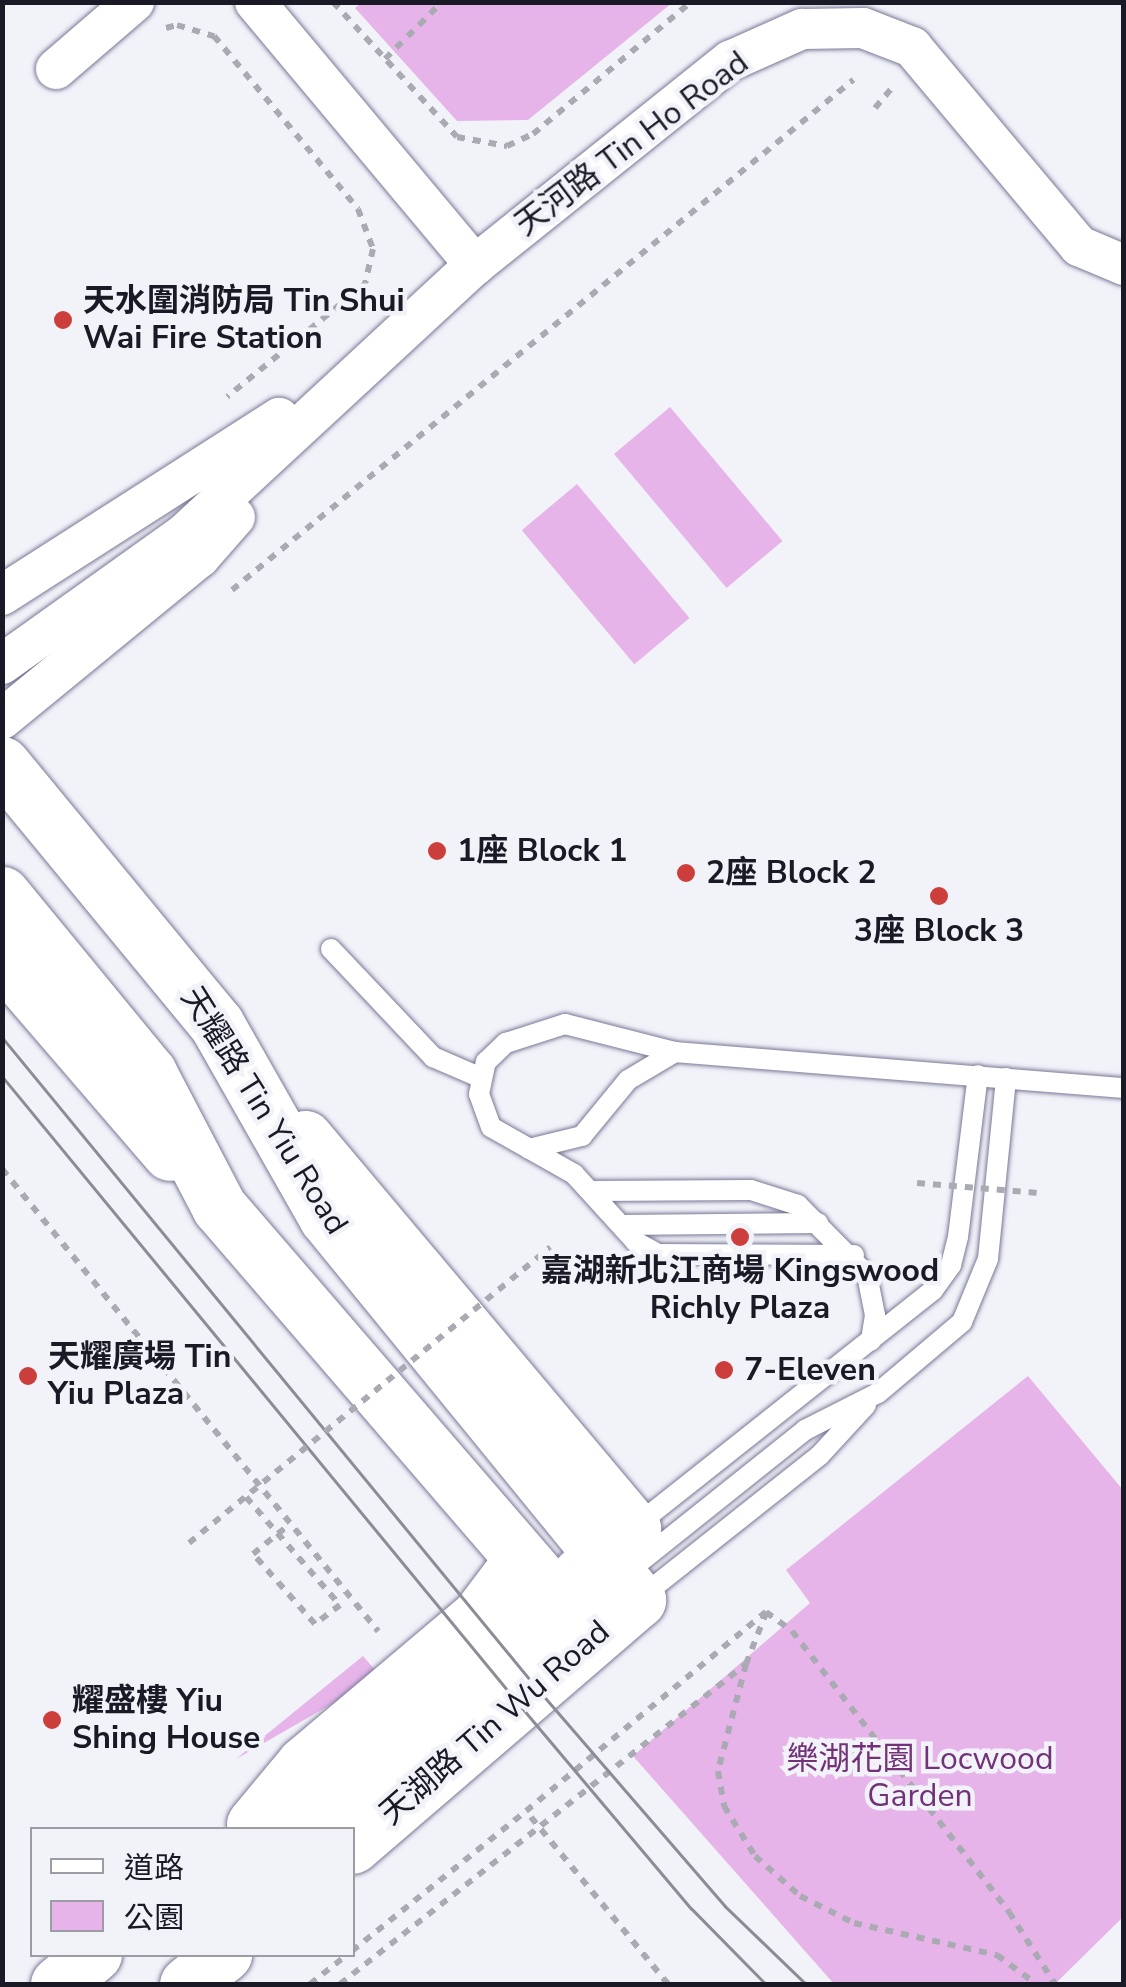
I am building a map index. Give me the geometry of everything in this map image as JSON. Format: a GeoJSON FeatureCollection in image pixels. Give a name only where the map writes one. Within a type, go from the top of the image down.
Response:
{"type":"FeatureCollection","features":[{"type":"Feature","properties":{"kind":"main road","name":"天耀路 Tin Yiu Road"},"geometry":{"type":"LineString","coordinates":[[2,764],[154,943],[256,1091],[326,1218],[623,1566]]}},
{"type":"Feature","properties":{"kind":"main road"},"geometry":{"type":"LineString","coordinates":[[2,894],[149,1073],[219,1207]]}},
{"type":"Feature","properties":{"kind":"main road"},"geometry":{"type":"LineString","coordinates":[[2,958],[540,1579],[590,1596],[623,1566]]}},
{"type":"Feature","properties":{"kind":"main road","name":"天湖路 Tin Wu Road"},"geometry":{"type":"LineString","coordinates":[[355,1843],[623,1566]]}},
{"type":"Feature","properties":{"kind":"main road"},"geometry":{"type":"LineString","coordinates":[[257,1822],[330,1799],[491,1671],[540,1579]]}},
{"type":"Feature","properties":{"kind":"main road"},"geometry":{"type":"LineString","coordinates":[[58,1984],[90,1957]]}},
{"type":"Feature","properties":{"kind":"main road"},"geometry":{"type":"LineString","coordinates":[[188,1984],[220,1957]]}},
{"type":"Feature","properties":{"kind":"street"},"geometry":{"type":"LineString","coordinates":[[256,2],[475,265]]}},
{"type":"Feature","properties":{"kind":"street"},"geometry":{"type":"LineString","coordinates":[[56,69],[147,16]]}},
{"type":"Feature","properties":{"kind":"street","name":"天河路 Tin Ho Road"},"geometry":{"type":"LineString","coordinates":[[2,664],[183,534],[475,265],[730,61],[802,29],[862,28],[912,48],[1079,246],[1124,265]]}},
{"type":"Feature","properties":{"kind":"street","name":"天河路 Tin Ho Road"},"geometry":{"type":"LineString","coordinates":[[2,595],[378,351]]}},
{"type":"Feature","properties":{"kind":"street","name":"天河路 Tin Ho Road"},"geometry":{"type":"LineString","coordinates":[[2,719],[200,557],[378,351]]}},
{"type":"Feature","properties":{"kind":"lane"},"geometry":{"type":"LineString","coordinates":[[331,949],[433,1058],[479,1077]]}},
{"type":"Feature","properties":{"kind":"lane"},"geometry":{"type":"LineString","coordinates":[[479,1077],[506,1044],[565,1024],[675,1052],[1124,1088]]}},
{"type":"Feature","properties":{"kind":"lane"},"geometry":{"type":"LineString","coordinates":[[526,1149],[582,1136],[628,1080],[675,1052]]}},
{"type":"Feature","properties":{"kind":"lane"},"geometry":{"type":"LineString","coordinates":[[623,1566],[871,1341],[934,1290],[951,1265],[978,1075]]}},
{"type":"Feature","properties":{"kind":"lane"},"geometry":{"type":"LineString","coordinates":[[479,1077],[491,1127],[574,1174],[635,1241],[675,1256],[854,1255]]}},
{"type":"Feature","properties":{"kind":"lane"},"geometry":{"type":"LineString","coordinates":[[623,1566],[820,1455],[878,1393],[962,1322],[979,1290],[988,1260],[1006,1078]]}},
{"type":"Feature","properties":{"kind":"lane"},"geometry":{"type":"LineString","coordinates":[[591,1192],[751,1190],[798,1205],[854,1255],[872,1292],[871,1341]]}},
{"type":"Feature","properties":{"kind":"lane"},"geometry":{"type":"LineString","coordinates":[[620,1224],[818,1223]]}},
{"type":"Feature","properties":{"kind":"lane"},"geometry":{"type":"LineString","coordinates":[[623,1566],[805,1430],[878,1393]]}},
{"type":"Feature","properties":{"kind":"path"},"geometry":{"type":"LineString","coordinates":[[332,2],[457,136],[507,146],[532,134],[690,2]]}},
{"type":"Feature","properties":{"kind":"path"},"geometry":{"type":"LineString","coordinates":[[385,59],[442,2]]}},
{"type":"Feature","properties":{"kind":"path"},"geometry":{"type":"LineString","coordinates":[[147,16],[214,36],[358,209],[373,249],[365,284],[212,408]]}},
{"type":"Feature","properties":{"kind":"path"},"geometry":{"type":"LineString","coordinates":[[220,600],[852,80]]}},
{"type":"Feature","properties":{"kind":"path"},"geometry":{"type":"LineString","coordinates":[[2,1169],[378,1631]]}},
{"type":"Feature","properties":{"kind":"path"},"geometry":{"type":"LineString","coordinates":[[917,1183],[1039,1192]]}},
{"type":"Feature","properties":{"kind":"path"},"geometry":{"type":"LineString","coordinates":[[189,1543],[550,1247]]}},
{"type":"Feature","properties":{"kind":"path"},"geometry":{"type":"LineString","coordinates":[[246,1497],[340,1605],[316,1624],[253,1554],[290,1524]]}},
{"type":"Feature","properties":{"kind":"path"},"geometry":{"type":"LineString","coordinates":[[766,1612],[746,1664],[718,1772],[724,1806],[756,1856],[800,1896],[854,1923],[996,1955],[1038,1984],[1047,1972]]}},
{"type":"Feature","properties":{"kind":"path"},"geometry":{"type":"LineString","coordinates":[[355,1949],[766,1612]]}},
{"type":"Feature","properties":{"kind":"path"},"geometry":{"type":"LineString","coordinates":[[766,1612],[792,1631],[1008,1912],[1055,1984]]}},
{"type":"Feature","properties":{"kind":"path"},"geometry":{"type":"LineString","coordinates":[[340,1984],[746,1664]]}},
{"type":"Feature","properties":{"kind":"path"},"geometry":{"type":"LineString","coordinates":[[526,1812],[668,1984]]}},
{"type":"Feature","properties":{"kind":"path"},"geometry":{"type":"LineString","coordinates":[[310,1984],[345,1957]]}},
{"type":"Feature","properties":{"kind":"green space"},"geometry":{"type":"Polygon","coordinates":[[[361,2],[672,3],[528,120],[457,121],[355,8],[361,2]]]}},
{"type":"Feature","properties":{"kind":"green space"},"geometry":{"type":"Polygon","coordinates":[[[670,407],[782,541],[727,588],[614,454],[670,407]]]}},
{"type":"Feature","properties":{"kind":"green space"},"geometry":{"type":"Polygon","coordinates":[[[577,484],[689,618],[634,664],[522,530],[577,484]]]}},
{"type":"Feature","properties":{"kind":"green space","name":"樂湖花園 Locwood Garden"},"geometry":{"type":"Polygon","coordinates":[[[1028,1376],[1123,1490],[1123,1917],[1055,1984],[834,1984],[633,1756],[810,1603],[786,1570],[1028,1376]]]}},
{"type":"Feature","properties":{"kind":"green space"},"geometry":{"type":"Polygon","coordinates":[[[363,1656],[375,1670],[337,1701],[236,1759],[363,1656]]]}},
{"type":"Feature","properties":{"kind":"tram line"},"geometry":{"type":"LineString","coordinates":[[2,1037],[537,1688],[725,1906],[806,1984]]}},
{"type":"Feature","properties":{"kind":"tram line"},"geometry":{"type":"LineString","coordinates":[[2,1076],[519,1704],[691,1908],[766,1984]]}},
{"type":"Feature","properties":{"kind":"place","name":"天水圍消防局 Tin Shui Wai Fire Station"},"geometry":{"type":"Point","coordinates":[63,320]}},
{"type":"Feature","properties":{"kind":"place","name":"1座 Block 1"},"geometry":{"type":"Point","coordinates":[437,851]}},
{"type":"Feature","properties":{"kind":"place","name":"2座 Block 2"},"geometry":{"type":"Point","coordinates":[686,873]}},
{"type":"Feature","properties":{"kind":"place","name":"3座 Block 3"},"geometry":{"type":"Point","coordinates":[939,896]}},
{"type":"Feature","properties":{"kind":"place","name":"嘉湖新北江商場 Kingswood Richly Plaza"},"geometry":{"type":"Point","coordinates":[740,1237]}},
{"type":"Feature","properties":{"kind":"place","name":"7-Eleven"},"geometry":{"type":"Point","coordinates":[724,1370]}},
{"type":"Feature","properties":{"kind":"place","name":"天耀廣場 Tin Yiu Plaza"},"geometry":{"type":"Point","coordinates":[28,1376]}},
{"type":"Feature","properties":{"kind":"place","name":"耀盛樓 Yiu Shing House"},"geometry":{"type":"Point","coordinates":[52,1720]}}]}
